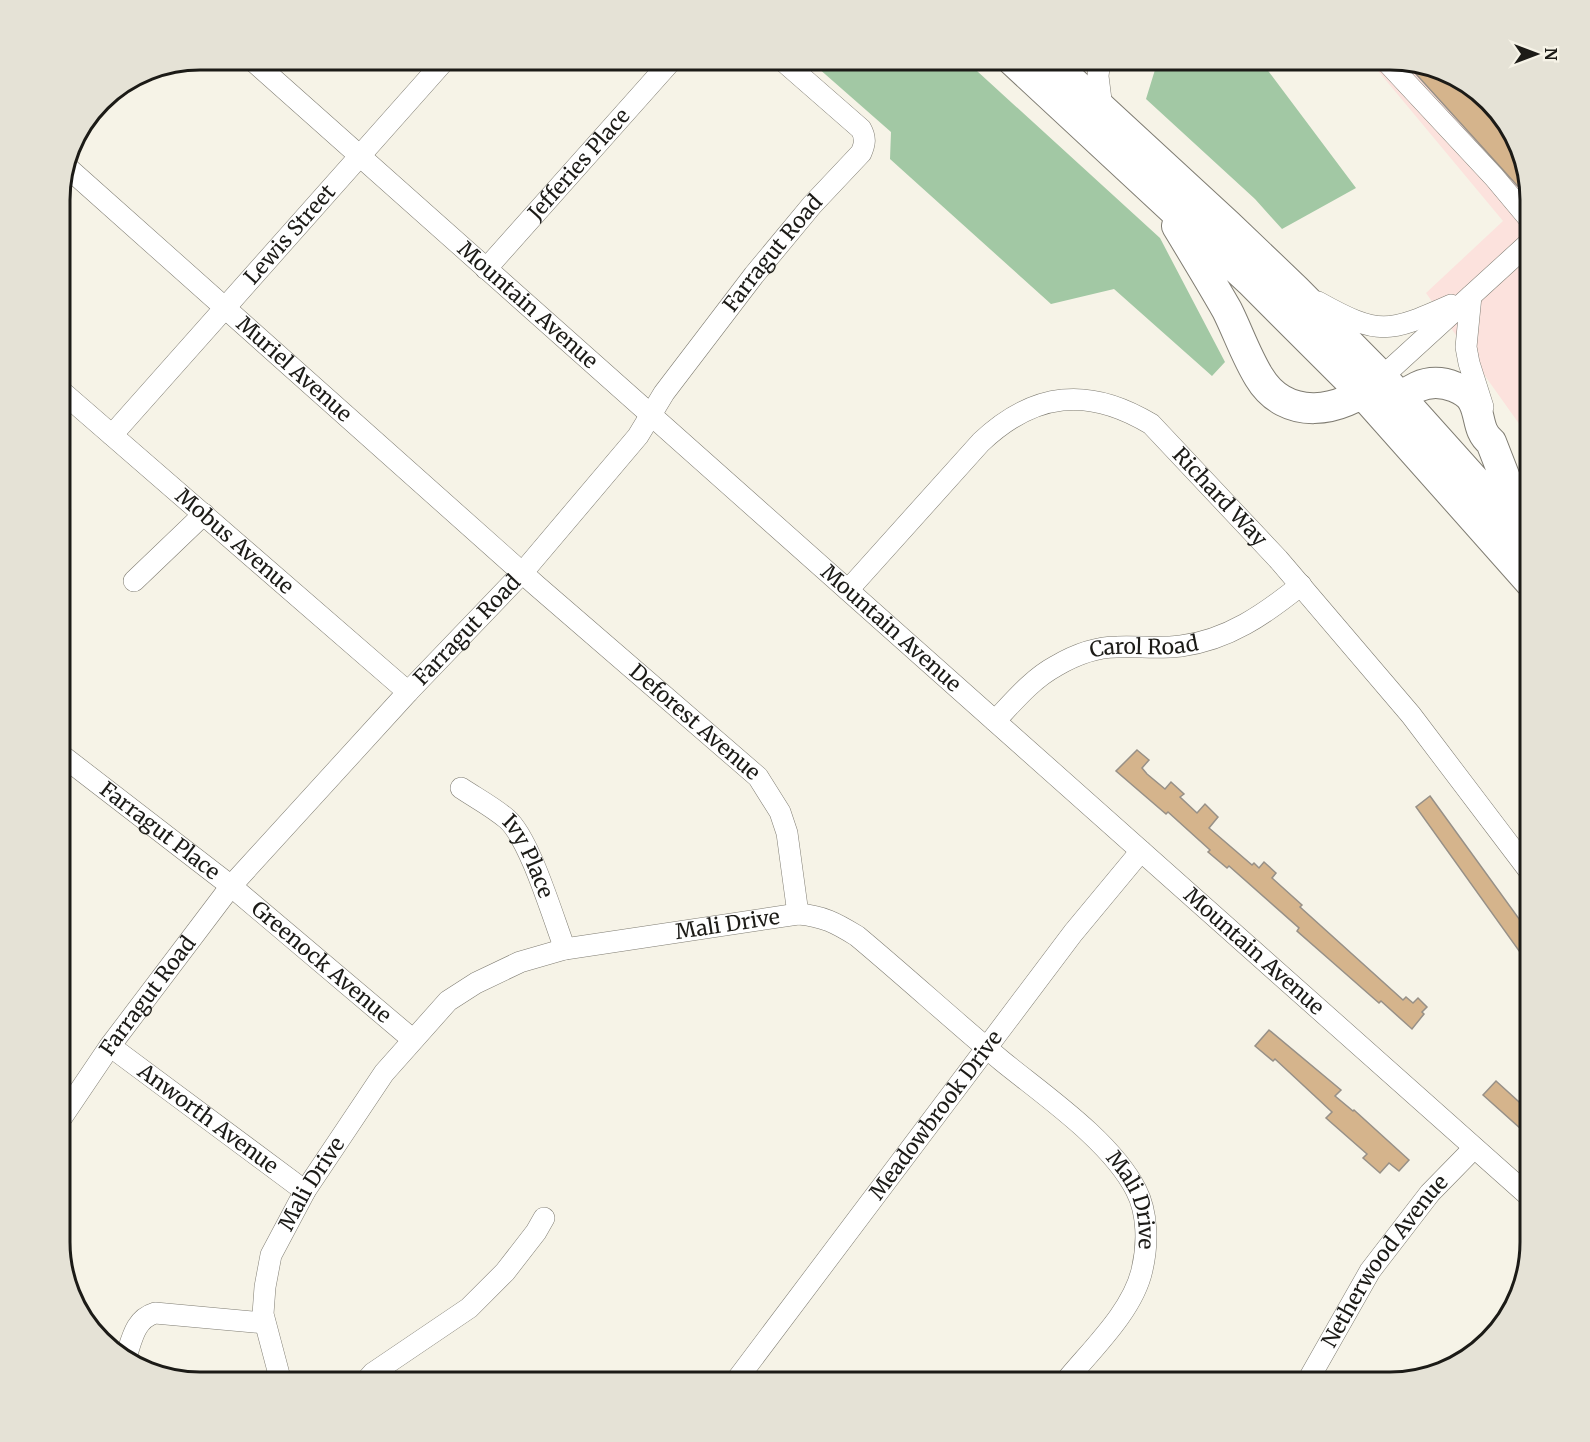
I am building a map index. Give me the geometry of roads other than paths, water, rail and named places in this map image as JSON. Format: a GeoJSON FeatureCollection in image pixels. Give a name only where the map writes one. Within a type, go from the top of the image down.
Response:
{"type":"FeatureCollection","features":[{"type":"Feature","properties":{"kind":"highway"},"geometry":{"type":"LineString","coordinates":[[1023,70],[1250,281],[1381,396],[1519,532]]}},
{"type":"Feature","properties":{"kind":"highway"},"geometry":{"type":"LineString","coordinates":[[1060,70],[1295,289],[1476,520],[1519,570]]}},
{"type":"Feature","properties":{"kind":"highway"},"geometry":{"type":"LineString","coordinates":[[1160,197],[1227,312],[1260,378],[1276,396],[1294,405],[1315,409],[1381,396],[1432,382],[1445,383],[1460,389],[1473,399],[1484,436],[1491,442],[1519,511]]}},
{"type":"Feature","properties":{"kind":"street","name":"Mountain Avenue"},"geometry":{"type":"LineString","coordinates":[[263,70],[1520,1188]]}},
{"type":"Feature","properties":{"kind":"street","name":"Lewis Street"},"geometry":{"type":"LineString","coordinates":[[112,435],[436,70]]}},
{"type":"Feature","properties":{"kind":"street","name":"Jefferies Place"},"geometry":{"type":"LineString","coordinates":[[486,269],[663,70]]}},
{"type":"Feature","properties":{"kind":"street","name":"Farragut Road"},"geometry":{"type":"LineString","coordinates":[[71,1104],[110,1046],[231,886],[408,692],[523,573],[638,436],[664,393],[753,275],[812,205],[861,153],[865,137],[861,129],[793,70]]}},
{"type":"Feature","properties":{"kind":"street"},"geometry":{"type":"LineString","coordinates":[[1099,70],[1102,108]]}},
{"type":"Feature","properties":{"kind":"street"},"geometry":{"type":"LineString","coordinates":[[1395,71],[1519,207]]}},
{"type":"Feature","properties":{"kind":"street","name":"Muriel Avenue"},"geometry":{"type":"LineString","coordinates":[[74,173],[523,573]]}},
{"type":"Feature","properties":{"kind":"street"},"geometry":{"type":"LineString","coordinates":[[1381,396],[1471,296],[1519,257]]}},
{"type":"Feature","properties":{"kind":"street"},"geometry":{"type":"LineString","coordinates":[[1295,289],[1350,320],[1378,327],[1409,324],[1471,296]]}},
{"type":"Feature","properties":{"kind":"street"},"geometry":{"type":"LineString","coordinates":[[1471,296],[1466,347],[1492,436],[1491,442]]}},
{"type":"Feature","properties":{"kind":"street","name":"Richard Way"},"geometry":{"type":"LineString","coordinates":[[848,590],[999,424],[1043,403],[1069,399],[1092,400],[1114,405],[1151,424],[1301,585],[1411,715],[1520,858]]}},
{"type":"Feature","properties":{"kind":"street","name":"Mobus Avenue"},"geometry":{"type":"LineString","coordinates":[[71,400],[408,692]]}},
{"type":"Feature","properties":{"kind":"street"},"geometry":{"type":"LineString","coordinates":[[134,581],[204,514]]}},
{"type":"Feature","properties":{"kind":"street","name":"Deforest Avenue"},"geometry":{"type":"LineString","coordinates":[[523,573],[758,777],[780,812],[787,833],[798,914]]}},
{"type":"Feature","properties":{"kind":"street","name":"Carol Road"},"geometry":{"type":"LineString","coordinates":[[995,721],[1036,678],[1077,656],[1116,647],[1181,646],[1230,633],[1249,623],[1301,585]]}},
{"type":"Feature","properties":{"kind":"street","name":"Farragut Place"},"geometry":{"type":"LineString","coordinates":[[71,762],[231,886]]}},
{"type":"Feature","properties":{"kind":"street","name":"Ivy Place"},"geometry":{"type":"LineString","coordinates":[[461,788],[508,820],[518,833],[528,850],[565,949]]}},
{"type":"Feature","properties":{"kind":"street","name":"Meadowbrook Drive"},"geometry":{"type":"LineString","coordinates":[[743,1372],[1073,933],[1141,851]]}},
{"type":"Feature","properties":{"kind":"street","name":"Greenock Avenue"},"geometry":{"type":"LineString","coordinates":[[231,886],[412,1040]]}},
{"type":"Feature","properties":{"kind":"street","name":"Mali Drive"},"geometry":{"type":"LineString","coordinates":[[277,1372],[263,1314],[271,1255],[305,1191],[384,1073],[448,1001],[476,983],[520,963],[565,949],[798,914],[818,916],[834,922],[857,936],[1089,1133],[1109,1154],[1136,1191],[1143,1212],[1145,1250],[1142,1271],[1133,1294],[1121,1314],[1073,1372]]}},
{"type":"Feature","properties":{"kind":"street","name":"Anworth Avenue"},"geometry":{"type":"LineString","coordinates":[[110,1046],[305,1191]]}},
{"type":"Feature","properties":{"kind":"street","name":"Netherwood Avenue"},"geometry":{"type":"LineString","coordinates":[[1313,1372],[1370,1271],[1430,1193],[1474,1148]]}},
{"type":"Feature","properties":{"kind":"street"},"geometry":{"type":"LineString","coordinates":[[374,1372],[468,1308],[505,1272],[544,1218]]}},
{"type":"Feature","properties":{"kind":"street"},"geometry":{"type":"LineString","coordinates":[[129,1350],[139,1322],[155,1312],[265,1323]]}}]}
